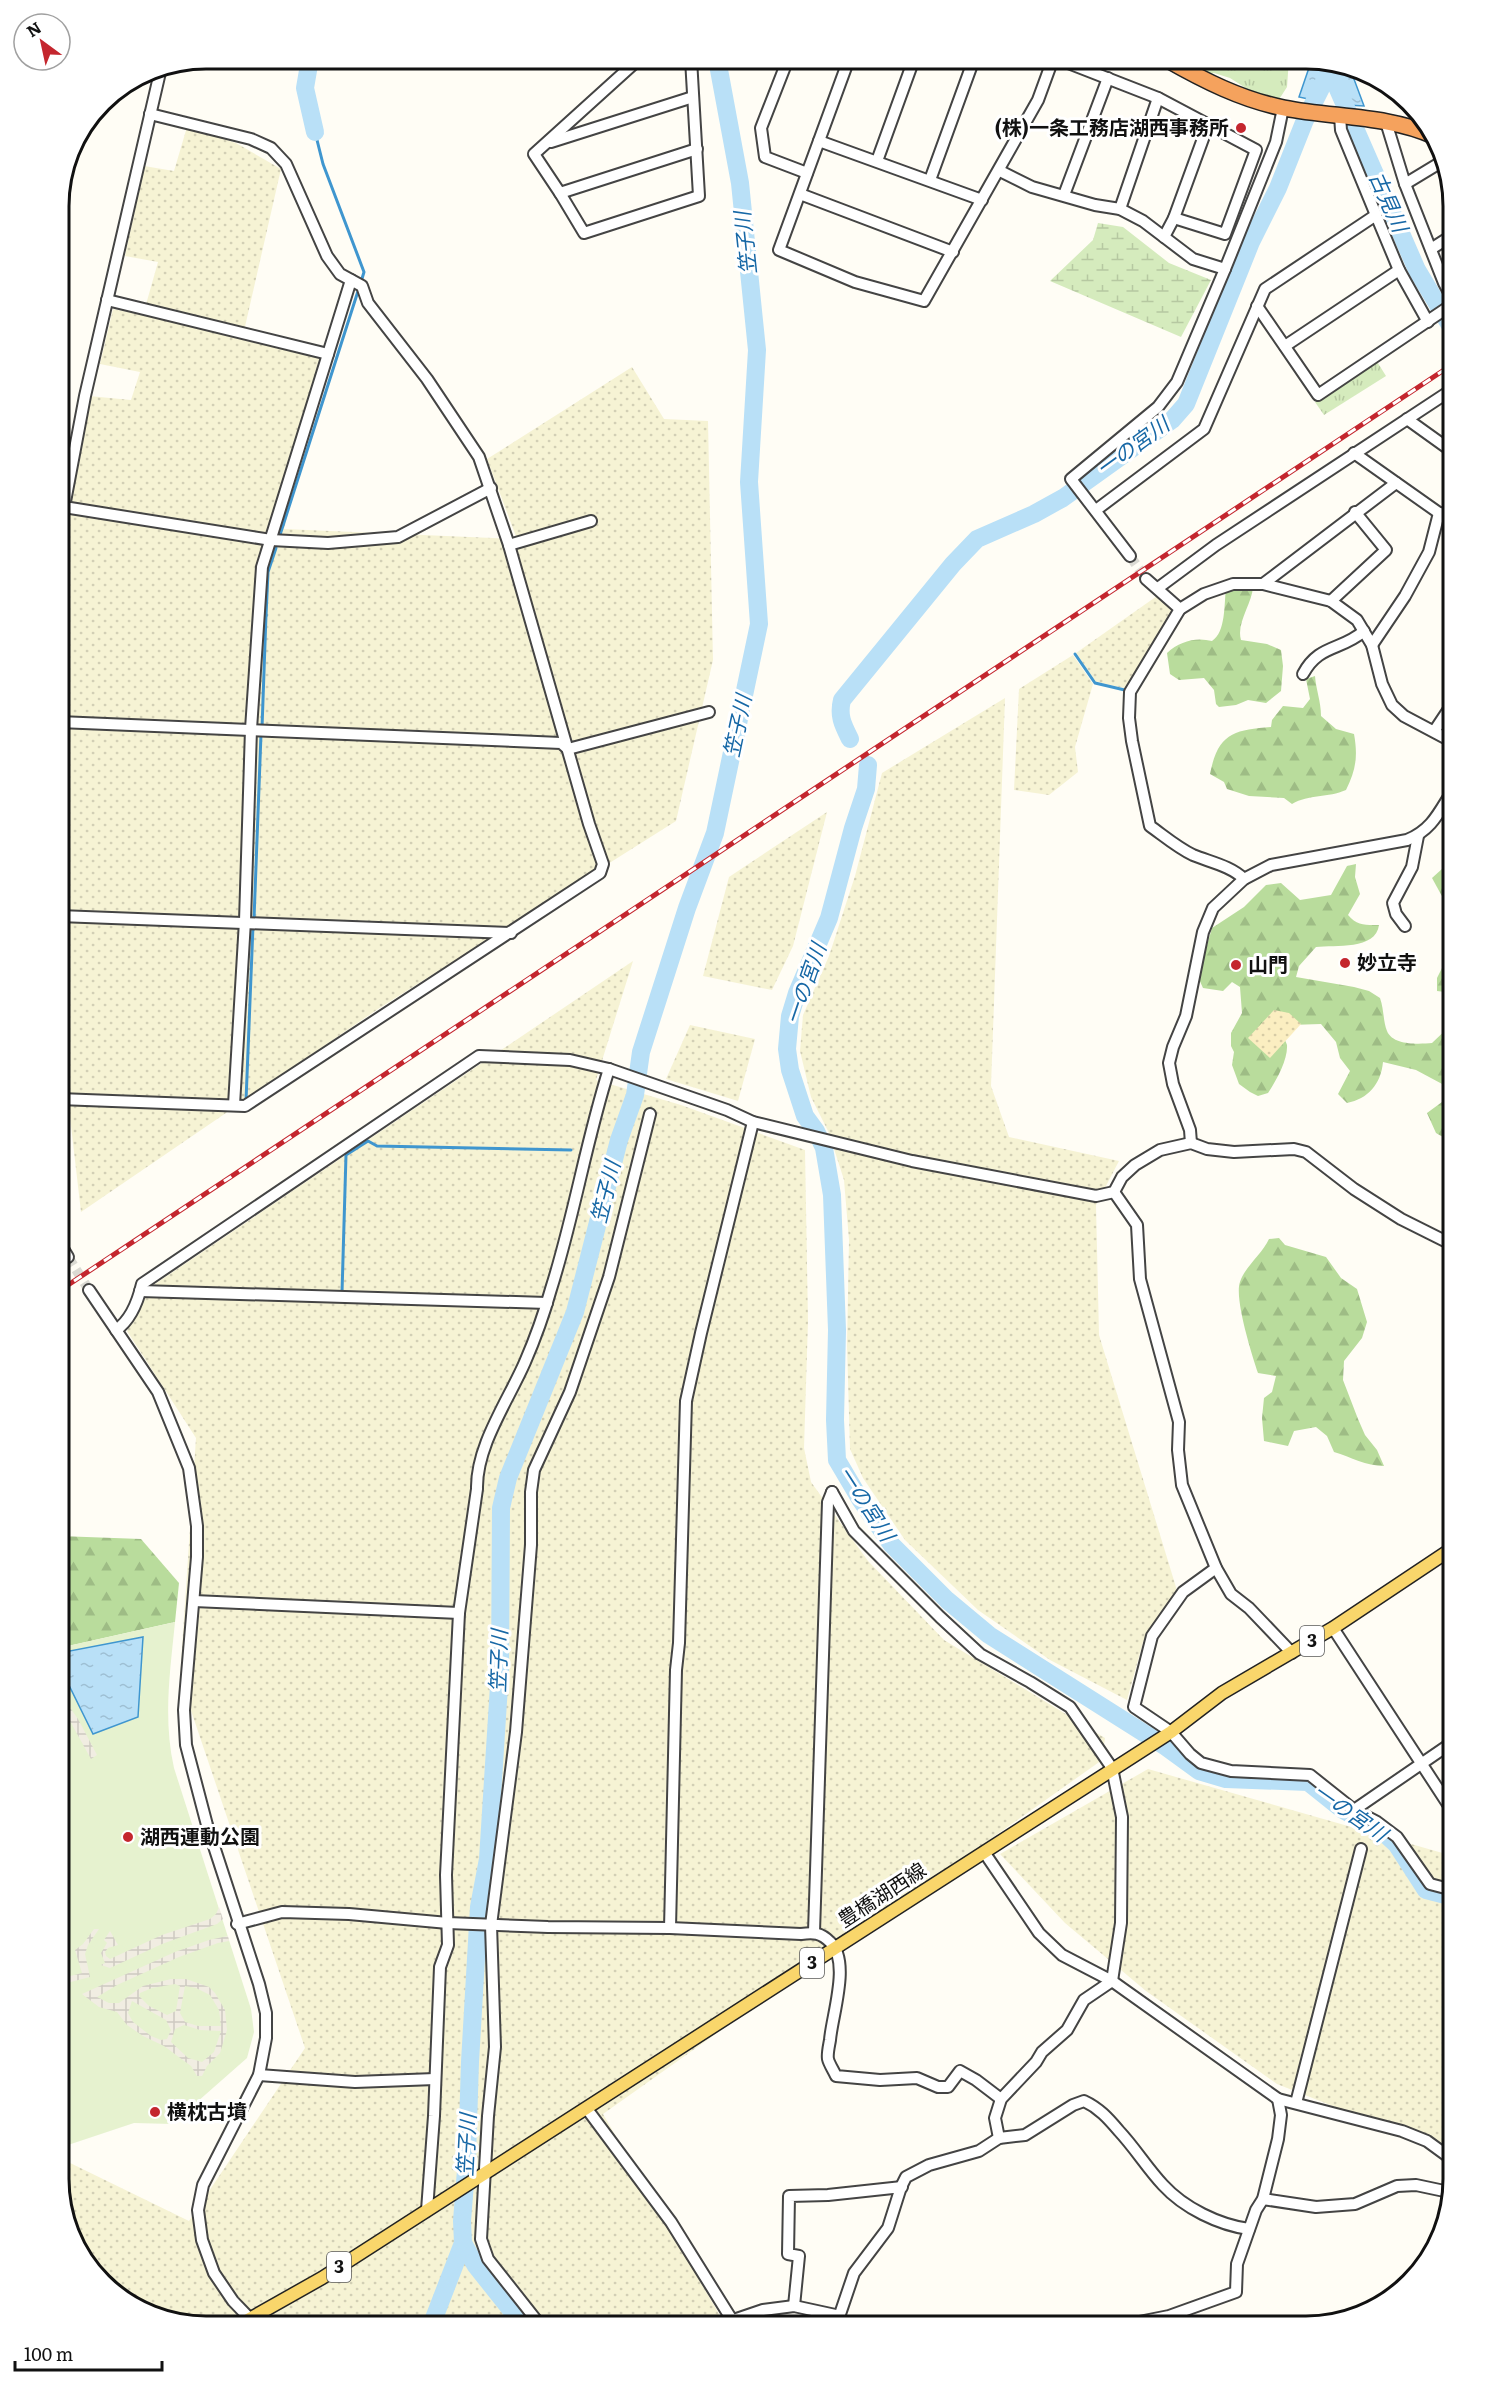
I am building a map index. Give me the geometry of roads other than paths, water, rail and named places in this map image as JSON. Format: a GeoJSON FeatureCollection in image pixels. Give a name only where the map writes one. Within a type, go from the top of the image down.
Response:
{"type":"FeatureCollection","features":[{"type":"Feature","properties":{"kind":"highway"},"geometry":{"type":"LineString","coordinates":[[1184,69],[1284,115],[1319,113],[1419,129]]}},
{"type":"Feature","properties":{"kind":"main road","name":"豊橋湖西線"},"geometry":{"type":"LineString","coordinates":[[265,2316],[1171,1732],[1222,1694],[1333,1628],[1443,1555]]}},
{"type":"Feature","properties":{"kind":"street"},"geometry":{"type":"LineString","coordinates":[[626,69],[534,154],[584,233],[699,196],[692,69]]}},
{"type":"Feature","properties":{"kind":"street"},"geometry":{"type":"LineString","coordinates":[[784,69],[760,128],[765,157],[807,173]]}},
{"type":"Feature","properties":{"kind":"street"},"geometry":{"type":"LineString","coordinates":[[845,69],[779,250],[855,282],[924,301],[1000,171],[1038,100],[1049,69]]}},
{"type":"Feature","properties":{"kind":"street"},"geometry":{"type":"LineString","coordinates":[[877,161],[911,69]]}},
{"type":"Feature","properties":{"kind":"street"},"geometry":{"type":"LineString","coordinates":[[930,180],[970,69]]}},
{"type":"Feature","properties":{"kind":"street"},"geometry":{"type":"LineString","coordinates":[[1085,69],[1158,98],[1256,150],[1225,234],[1174,218]]}},
{"type":"Feature","properties":{"kind":"street"},"geometry":{"type":"LineString","coordinates":[[69,483],[107,300],[159,78]]}},
{"type":"Feature","properties":{"kind":"street"},"geometry":{"type":"LineString","coordinates":[[1064,195],[1108,78]]}},
{"type":"Feature","properties":{"kind":"street"},"geometry":{"type":"LineString","coordinates":[[547,144],[693,97]]}},
{"type":"Feature","properties":{"kind":"street"},"geometry":{"type":"LineString","coordinates":[[1120,208],[1158,98]]}},
{"type":"Feature","properties":{"kind":"street"},"geometry":{"type":"LineString","coordinates":[[69,1099],[245,1106],[600,873],[603,864],[589,824],[509,545],[479,457],[427,379],[368,303],[356,283],[340,274],[327,256],[286,164],[271,148],[251,139],[150,114]]}},
{"type":"Feature","properties":{"kind":"street"},"geometry":{"type":"LineString","coordinates":[[1130,556],[1071,479],[1158,407],[1177,382],[1276,142],[1284,115]]}},
{"type":"Feature","properties":{"kind":"street"},"geometry":{"type":"LineString","coordinates":[[1342,116],[1341,130],[1376,215],[1399,270],[1428,322]]}},
{"type":"Feature","properties":{"kind":"street"},"geometry":{"type":"LineString","coordinates":[[1386,122],[1405,184],[1443,280]]}},
{"type":"Feature","properties":{"kind":"street"},"geometry":{"type":"LineString","coordinates":[[1164,237],[1174,218],[1208,125]]}},
{"type":"Feature","properties":{"kind":"street"},"geometry":{"type":"LineString","coordinates":[[819,141],[982,200]]}},
{"type":"Feature","properties":{"kind":"street"},"geometry":{"type":"LineString","coordinates":[[560,193],[697,149]]}},
{"type":"Feature","properties":{"kind":"street"},"geometry":{"type":"LineString","coordinates":[[1405,184],[1436,165]]}},
{"type":"Feature","properties":{"kind":"street"},"geometry":{"type":"LineString","coordinates":[[1000,171],[1032,187],[1095,205],[1120,208],[1143,221],[1193,259],[1225,269]]}},
{"type":"Feature","properties":{"kind":"street"},"geometry":{"type":"LineString","coordinates":[[800,194],[953,252]]}},
{"type":"Feature","properties":{"kind":"street"},"geometry":{"type":"LineString","coordinates":[[1096,510],[1204,429],[1265,288],[1376,215]]}},
{"type":"Feature","properties":{"kind":"street"},"geometry":{"type":"LineString","coordinates":[[1431,249],[1443,242]]}},
{"type":"Feature","properties":{"kind":"street"},"geometry":{"type":"LineString","coordinates":[[1285,346],[1399,270]]}},
{"type":"Feature","properties":{"kind":"street"},"geometry":{"type":"LineString","coordinates":[[234,1105],[245,921],[251,729],[262,567],[328,354],[356,283]]}},
{"type":"Feature","properties":{"kind":"street"},"geometry":{"type":"LineString","coordinates":[[107,300],[328,354]]}},
{"type":"Feature","properties":{"kind":"street"},"geometry":{"type":"LineString","coordinates":[[1257,306],[1318,395],[1443,311]]}},
{"type":"Feature","properties":{"kind":"street"},"geometry":{"type":"LineString","coordinates":[[1158,588],[1215,545],[1443,396]]}},
{"type":"Feature","properties":{"kind":"street"},"geometry":{"type":"LineString","coordinates":[[1407,419],[1443,444]]}},
{"type":"Feature","properties":{"kind":"street"},"geometry":{"type":"LineString","coordinates":[[1354,453],[1439,513],[1443,514]]}},
{"type":"Feature","properties":{"kind":"street"},"geometry":{"type":"LineString","coordinates":[[1263,584],[1396,483]]}},
{"type":"Feature","properties":{"kind":"street"},"geometry":{"type":"LineString","coordinates":[[69,508],[271,540],[328,543],[398,537],[491,488]]}},
{"type":"Feature","properties":{"kind":"street"},"geometry":{"type":"LineString","coordinates":[[1331,601],[1386,550],[1355,512]]}},
{"type":"Feature","properties":{"kind":"street"},"geometry":{"type":"LineString","coordinates":[[1372,645],[1405,596],[1429,552],[1439,513]]}},
{"type":"Feature","properties":{"kind":"street"},"geometry":{"type":"LineString","coordinates":[[509,545],[591,521]]}},
{"type":"Feature","properties":{"kind":"street"},"geometry":{"type":"LineString","coordinates":[[1146,579],[1180,609]]}},
{"type":"Feature","properties":{"kind":"street"},"geometry":{"type":"LineString","coordinates":[[1244,879],[1225,868],[1191,854],[1150,826],[1148,820],[1129,718],[1130,692],[1180,609],[1204,594],[1233,584],[1263,584],[1331,601],[1357,620],[1364,631],[1372,645],[1382,684],[1392,705],[1419,725],[1443,735]]}},
{"type":"Feature","properties":{"kind":"street"},"geometry":{"type":"LineString","coordinates":[[1303,674],[1315,656],[1351,642],[1364,631]]}},
{"type":"Feature","properties":{"kind":"street"},"geometry":{"type":"LineString","coordinates":[[568,749],[709,712]]}},
{"type":"Feature","properties":{"kind":"street"},"geometry":{"type":"LineString","coordinates":[[1435,730],[1443,719]]}},
{"type":"Feature","properties":{"kind":"street"},"geometry":{"type":"LineString","coordinates":[[69,722],[561,743],[568,749]]}},
{"type":"Feature","properties":{"kind":"street"},"geometry":{"type":"LineString","coordinates":[[1191,1143],[1190,1130],[1173,1084],[1169,1063],[1186,1016],[1207,919],[1213,908],[1244,879],[1270,865],[1407,840],[1418,836],[1430,826],[1443,806]]}},
{"type":"Feature","properties":{"kind":"street"},"geometry":{"type":"LineString","coordinates":[[1405,926],[1396,914],[1393,903],[1412,867],[1418,836]]}},
{"type":"Feature","properties":{"kind":"street"},"geometry":{"type":"LineString","coordinates":[[69,916],[245,921],[511,933]]}},
{"type":"Feature","properties":{"kind":"street"},"geometry":{"type":"LineString","coordinates":[[116,1330],[124,1324],[133,1310],[142,1284],[479,1056],[570,1060],[609,1069],[727,1110],[753,1122],[912,1161],[1096,1196],[1114,1192],[1122,1177],[1135,1165],[1160,1150],[1191,1143],[1207,1149],[1234,1152],[1294,1149],[1306,1152],[1354,1189],[1401,1219],[1443,1240]]}},
{"type":"Feature","properties":{"kind":"street"},"geometry":{"type":"LineString","coordinates":[[432,2207],[440,1967],[448,1946],[451,1923],[446,1875],[459,1613],[480,1459],[526,1360],[547,1303],[609,1069]]}},
{"type":"Feature","properties":{"kind":"street"},"geometry":{"type":"LineString","coordinates":[[533,2316],[488,2259],[481,2239],[480,2176],[495,2047],[491,1924],[516,1732],[531,1545],[531,1492],[534,1470],[570,1392],[609,1277],[650,1114]]}},
{"type":"Feature","properties":{"kind":"street"},"geometry":{"type":"LineString","coordinates":[[670,1928],[675,1670],[679,1643],[686,1401],[753,1122]]}},
{"type":"Feature","properties":{"kind":"street"},"geometry":{"type":"LineString","coordinates":[[1114,1192],[1137,1225],[1140,1279],[1179,1422],[1178,1450],[1182,1485],[1216,1568],[1231,1594],[1249,1608],[1292,1653]]}},
{"type":"Feature","properties":{"kind":"street"},"geometry":{"type":"LineString","coordinates":[[89,1290],[158,1392],[189,1468],[197,1526],[197,1575],[184,1710],[186,1745],[207,1826],[237,1924],[259,1984],[266,2013],[266,2038],[259,2074],[203,2185],[198,2210],[202,2240],[214,2273],[233,2301],[247,2316]]}},
{"type":"Feature","properties":{"kind":"street"},"geometry":{"type":"LineString","coordinates":[[140,1291],[547,1303]]}},
{"type":"Feature","properties":{"kind":"street"},"geometry":{"type":"LineString","coordinates":[[814,1932],[828,1502],[832,1492],[854,1531],[980,1654],[1070,1707],[1112,1768],[1122,1817],[1121,1923],[1112,1981],[1084,2000],[1067,2030],[1042,2052],[1036,2062],[1001,2099],[995,2118],[999,2138]]}},
{"type":"Feature","properties":{"kind":"street"},"geometry":{"type":"LineString","coordinates":[[1216,1568],[1183,1592],[1152,1636],[1134,1707],[1171,1732],[1201,1763],[1231,1771],[1310,1775],[1354,1810],[1377,1822],[1397,1837],[1430,1884],[1443,1887]]}},
{"type":"Feature","properties":{"kind":"street"},"geometry":{"type":"LineString","coordinates":[[194,1602],[459,1613]]}},
{"type":"Feature","properties":{"kind":"street"},"geometry":{"type":"LineString","coordinates":[[1333,1628],[1443,1795]]}},
{"type":"Feature","properties":{"kind":"street"},"geometry":{"type":"LineString","coordinates":[[1354,1810],[1443,1749]]}},
{"type":"Feature","properties":{"kind":"street"},"geometry":{"type":"LineString","coordinates":[[1296,2103],[1361,1849]]}},
{"type":"Feature","properties":{"kind":"street"},"geometry":{"type":"LineString","coordinates":[[984,1852],[1040,1933],[1062,1955],[1112,1981],[1278,2099],[1402,2131],[1427,2141],[1443,2152]]}},
{"type":"Feature","properties":{"kind":"street"},"geometry":{"type":"LineString","coordinates":[[237,1924],[282,1912],[350,1914],[451,1923],[670,1928],[801,1934],[814,1932],[825,1937],[836,1948],[839,1957],[840,1981],[832,2017],[828,2058],[836,2076],[880,2080],[917,2078],[938,2088],[948,2087],[960,2071],[1001,2099]]}},
{"type":"Feature","properties":{"kind":"street"},"geometry":{"type":"LineString","coordinates":[[259,2074],[355,2082],[435,2079]]}},
{"type":"Feature","properties":{"kind":"street"},"geometry":{"type":"LineString","coordinates":[[1169,2316],[1236,2292],[1237,2264],[1256,2210],[1263,2199],[1281,2122],[1281,2106],[1278,2099]]}},
{"type":"Feature","properties":{"kind":"street"},"geometry":{"type":"LineString","coordinates":[[840,2316],[854,2273],[888,2228],[906,2177],[929,2165],[979,2151],[999,2138],[1025,2135],[1073,2105],[1084,2101],[1097,2107],[1131,2144],[1165,2188],[1208,2216],[1231,2226],[1249,2229]]}},
{"type":"Feature","properties":{"kind":"street"},"geometry":{"type":"LineString","coordinates":[[587,2109],[671,2222],[730,2316]]}},
{"type":"Feature","properties":{"kind":"street"},"geometry":{"type":"LineString","coordinates":[[1263,2199],[1316,2207],[1355,2204],[1397,2186],[1416,2186],[1442,2191]]}},
{"type":"Feature","properties":{"kind":"street"},"geometry":{"type":"LineString","coordinates":[[794,2306],[798,2256],[788,2254],[789,2196],[828,2195],[902,2187]]}},
{"type":"Feature","properties":{"kind":"street"},"geometry":{"type":"LineString","coordinates":[[744,2316],[763,2310],[794,2306],[823,2316]]}},
{"type":"Feature","properties":{"kind":"water"},"geometry":{"type":"Polygon","coordinates":[[[1309,69],[1315,69],[1353,77],[1364,106],[1346,105],[1343,94],[1331,82],[1317,101],[1299,97],[1309,69]]]}},
{"type":"Feature","properties":{"kind":"water"},"geometry":{"type":"Polygon","coordinates":[[[143,1637],[138,1717],[93,1734],[69,1685],[69,1651],[143,1637]]]}},
{"type":"Feature","properties":{"kind":"waterway"},"geometry":{"type":"LineString","coordinates":[[308,69],[305,88],[315,132]]}},
{"type":"Feature","properties":{"kind":"waterway","name":"笠子川"},"geometry":{"type":"LineString","coordinates":[[435,2316],[463,2243],[462,2221],[479,1907],[488,1859],[500,1670],[501,1508],[508,1478],[575,1312],[619,1140],[635,1095],[641,1052],[687,908],[715,833],[759,624],[749,482],[757,350],[740,183],[719,69]]}},
{"type":"Feature","properties":{"kind":"waterway","name":"古見川"},"geometry":{"type":"LineString","coordinates":[[1330,72],[1417,270],[1443,313]]}},
{"type":"Feature","properties":{"kind":"waterway","name":"一の宮川"},"geometry":{"type":"LineString","coordinates":[[850,739],[841,716],[842,700],[953,564],[977,539],[1034,514],[1063,498],[1172,420],[1186,404],[1251,242],[1278,188],[1305,120],[1325,80]]}},
{"type":"Feature","properties":{"kind":"waterway"},"geometry":{"type":"LineString","coordinates":[[315,132],[323,164],[364,272],[361,282]]}},
{"type":"Feature","properties":{"kind":"waterway"},"geometry":{"type":"LineString","coordinates":[[279,538],[359,288]]}},
{"type":"Feature","properties":{"kind":"waterway"},"geometry":{"type":"LineString","coordinates":[[266,616],[268,572],[276,548]]}},
{"type":"Feature","properties":{"kind":"waterway"},"geometry":{"type":"LineString","coordinates":[[262,728],[266,615]]}},
{"type":"Feature","properties":{"kind":"waterway"},"geometry":{"type":"LineString","coordinates":[[1075,654],[1095,683],[1129,691]]}},
{"type":"Feature","properties":{"kind":"waterway"},"geometry":{"type":"LineString","coordinates":[[254,919],[261,734]]}},
{"type":"Feature","properties":{"kind":"waterway","name":"一の宮川"},"geometry":{"type":"LineString","coordinates":[[868,765],[866,789],[829,918],[797,993],[790,1016],[787,1049],[790,1070],[805,1116],[816,1131],[824,1148],[832,1195],[837,1330],[835,1420],[837,1460],[860,1499],[892,1545],[947,1600],[989,1635],[1166,1747],[1199,1771],[1226,1779],[1308,1782],[1343,1810],[1384,1833],[1397,1845],[1426,1890],[1443,1894]]}},
{"type":"Feature","properties":{"kind":"waterway"},"geometry":{"type":"LineString","coordinates":[[246,1101],[253,926]]}},
{"type":"Feature","properties":{"kind":"waterway"},"geometry":{"type":"LineString","coordinates":[[342,1293],[346,1155],[368,1141],[377,1146],[571,1150]]}},
{"type":"Feature","properties":{"kind":"waterway"},"geometry":{"type":"LineString","coordinates":[[463,2243],[476,2266],[516,2316]]}},
{"type":"Feature","properties":{"kind":"tunnel"},"geometry":{"type":"LineString","coordinates":[[1130,556],[1146,579]]}},
{"type":"Feature","properties":{"kind":"tunnel"},"geometry":{"type":"LineString","coordinates":[[69,1259],[89,1290]]}},
{"type":"Feature","properties":{"kind":"railway"},"geometry":{"type":"LineString","coordinates":[[69,1284],[1443,371]]}},
{"type":"Feature","properties":{"kind":"place","name":"(株)一条工務店湖西事務所"},"geometry":{"type":"Point","coordinates":[1241,128]}},
{"type":"Feature","properties":{"kind":"place","name":"妙立寺"},"geometry":{"type":"Point","coordinates":[1345,963]}},
{"type":"Feature","properties":{"kind":"place","name":"山門"},"geometry":{"type":"Point","coordinates":[1236,965]}},
{"type":"Feature","properties":{"kind":"place","name":"湖西運動公園"},"geometry":{"type":"Point","coordinates":[128,1837]}},
{"type":"Feature","properties":{"kind":"place","name":"横枕古墳"},"geometry":{"type":"Point","coordinates":[155,2112]}}]}
